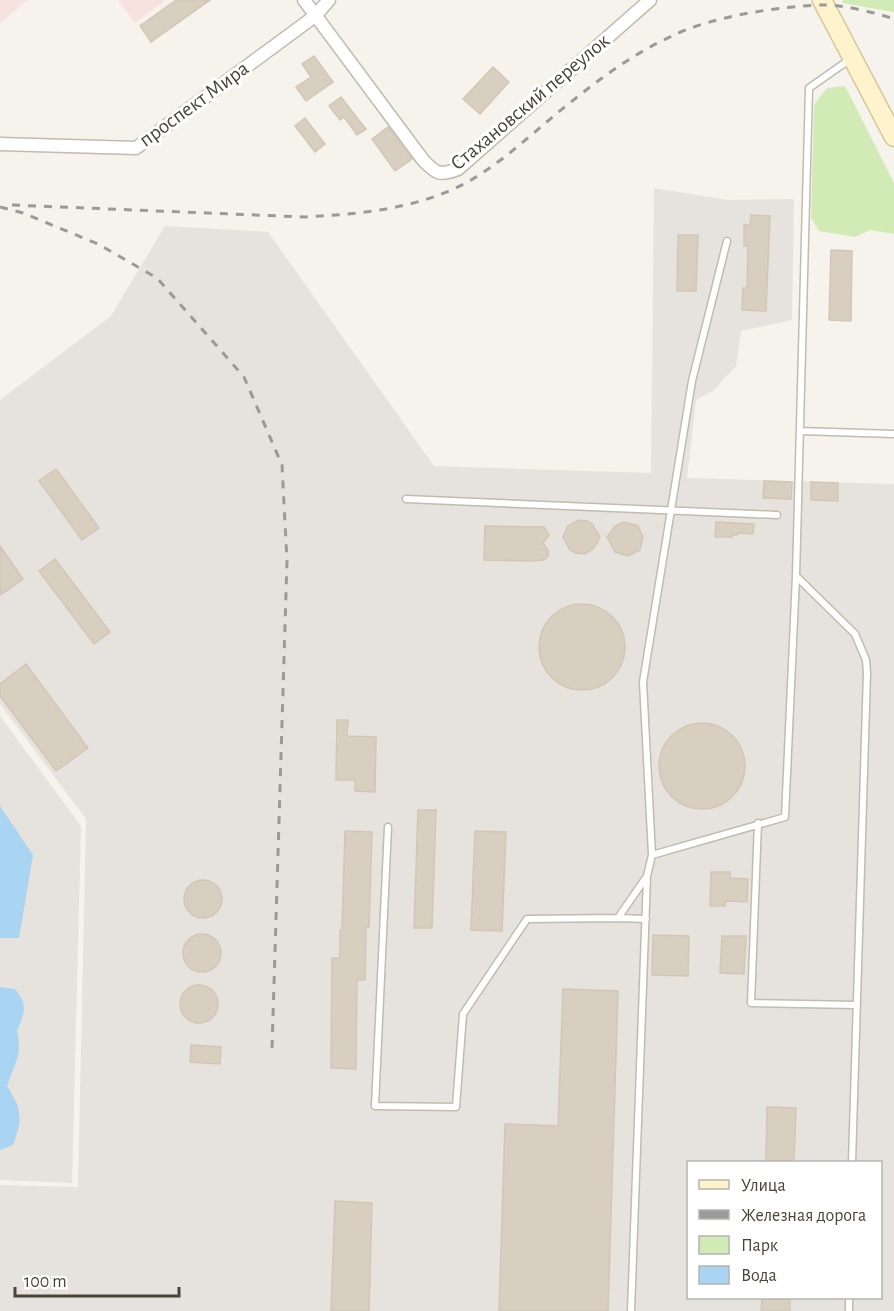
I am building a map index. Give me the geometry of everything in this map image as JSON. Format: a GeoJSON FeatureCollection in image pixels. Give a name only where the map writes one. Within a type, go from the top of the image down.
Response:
{"type":"FeatureCollection","features":[{"type":"Feature","properties":{"kind":"main road"},"geometry":{"type":"LineString","coordinates":[[822,0],[894,137]]}},
{"type":"Feature","properties":{"kind":"street","name":"Стахановский переулок"},"geometry":{"type":"LineString","coordinates":[[304,0],[423,160],[433,170],[445,174],[458,169],[650,0]]}},
{"type":"Feature","properties":{"kind":"street","name":"проспект Мира"},"geometry":{"type":"LineString","coordinates":[[0,144],[136,148],[315,16],[329,0]]}},
{"type":"Feature","properties":{"kind":"lane"},"geometry":{"type":"LineString","coordinates":[[652,855],[785,817],[796,576],[809,88],[852,58]]}},
{"type":"Feature","properties":{"kind":"lane"},"geometry":{"type":"LineString","coordinates":[[631,1311],[647,876],[652,855],[643,682],[692,381],[727,241]]}},
{"type":"Feature","properties":{"kind":"lane"},"geometry":{"type":"LineString","coordinates":[[800,430],[894,434]]}},
{"type":"Feature","properties":{"kind":"lane"},"geometry":{"type":"LineString","coordinates":[[406,500],[777,515]]}},
{"type":"Feature","properties":{"kind":"lane"},"geometry":{"type":"LineString","coordinates":[[796,576],[855,634],[866,660],[852,1161]]}},
{"type":"Feature","properties":{"kind":"lane"},"geometry":{"type":"LineString","coordinates":[[758,823],[751,1003],[856,1005]]}},
{"type":"Feature","properties":{"kind":"lane"},"geometry":{"type":"LineString","coordinates":[[388,828],[375,1106],[456,1107],[463,1014],[527,919],[646,919]]}},
{"type":"Feature","properties":{"kind":"lane"},"geometry":{"type":"LineString","coordinates":[[618,918],[647,876]]}},
{"type":"Feature","properties":{"kind":"shaded area"},"geometry":{"type":"Polygon","coordinates":[[[0,0],[28,0],[0,23],[0,0]]]}},
{"type":"Feature","properties":{"kind":"shaded area"},"geometry":{"type":"Polygon","coordinates":[[[118,0],[166,0],[135,23],[118,0]]]}},
{"type":"Feature","properties":{"kind":"shaded area"},"geometry":{"type":"Polygon","coordinates":[[[654,188],[728,200],[794,199],[792,320],[741,331],[736,366],[713,391],[696,400],[687,478],[894,484],[894,1311],[0,1311],[0,1185],[78,1187],[86,819],[0,704],[0,400],[111,316],[165,226],[268,232],[434,466],[651,473],[654,188]]]}},
{"type":"Feature","properties":{"kind":"shaded area"},"geometry":{"type":"Polygon","coordinates":[[[0,716],[81,826],[72,1183],[0,1180],[0,716]]]}},
{"type":"Feature","properties":{"kind":"green space"},"geometry":{"type":"Polygon","coordinates":[[[843,0],[894,0],[894,12],[842,3],[843,0]]]}},
{"type":"Feature","properties":{"kind":"green space"},"geometry":{"type":"Polygon","coordinates":[[[845,86],[894,183],[894,234],[870,230],[855,237],[819,231],[811,218],[814,105],[827,88],[845,86]]]}},
{"type":"Feature","properties":{"kind":"water"},"geometry":{"type":"Polygon","coordinates":[[[0,806],[33,855],[19,938],[0,938],[0,806]]]}},
{"type":"Feature","properties":{"kind":"water"},"geometry":{"type":"Polygon","coordinates":[[[0,987],[15,989],[22,1000],[24,1009],[17,1031],[18,1053],[7,1086],[18,1108],[18,1128],[13,1145],[0,1150],[0,987]]]}},
{"type":"Feature","properties":{"kind":"building"},"geometry":{"type":"Polygon","coordinates":[[[176,0],[210,0],[151,42],[140,26],[176,0]]]}},
{"type":"Feature","properties":{"kind":"building"},"geometry":{"type":"Polygon","coordinates":[[[314,56],[333,82],[306,101],[296,87],[311,77],[302,64],[314,56]]]}},
{"type":"Feature","properties":{"kind":"building"},"geometry":{"type":"Polygon","coordinates":[[[493,67],[509,82],[480,114],[463,99],[493,67]]]}},
{"type":"Feature","properties":{"kind":"building"},"geometry":{"type":"Polygon","coordinates":[[[341,97],[366,129],[357,135],[344,117],[340,120],[329,106],[341,97]]]}},
{"type":"Feature","properties":{"kind":"building"},"geometry":{"type":"Polygon","coordinates":[[[305,118],[325,144],[315,152],[295,126],[305,118]]]}},
{"type":"Feature","properties":{"kind":"building"},"geometry":{"type":"Polygon","coordinates":[[[388,127],[412,159],[395,171],[372,139],[388,127]]]}},
{"type":"Feature","properties":{"kind":"building"},"geometry":{"type":"Polygon","coordinates":[[[751,215],[770,216],[766,311],[742,310],[743,288],[747,288],[748,246],[744,246],[744,225],[750,225],[751,215]]]}},
{"type":"Feature","properties":{"kind":"building"},"geometry":{"type":"Polygon","coordinates":[[[678,235],[698,235],[696,291],[677,291],[678,235]]]}},
{"type":"Feature","properties":{"kind":"building"},"geometry":{"type":"Polygon","coordinates":[[[831,250],[852,251],[851,321],[829,320],[831,250]]]}},
{"type":"Feature","properties":{"kind":"building"},"geometry":{"type":"Polygon","coordinates":[[[56,469],[99,528],[82,540],[39,481],[56,469]]]}},
{"type":"Feature","properties":{"kind":"building"},"geometry":{"type":"Polygon","coordinates":[[[764,481],[792,482],[791,499],[763,498],[764,481]]]}},
{"type":"Feature","properties":{"kind":"building"},"geometry":{"type":"Polygon","coordinates":[[[811,482],[838,483],[838,501],[811,500],[811,482]]]}},
{"type":"Feature","properties":{"kind":"building"},"geometry":{"type":"Polygon","coordinates":[[[579,520],[592,524],[600,537],[594,548],[585,554],[570,550],[563,537],[568,526],[579,520]]]}},
{"type":"Feature","properties":{"kind":"building"},"geometry":{"type":"Polygon","coordinates":[[[624,522],[638,526],[643,537],[640,550],[628,556],[615,552],[607,537],[615,526],[624,522]]]}},
{"type":"Feature","properties":{"kind":"building"},"geometry":{"type":"Polygon","coordinates":[[[716,522],[754,524],[753,534],[737,533],[732,537],[715,537],[716,522]]]}},
{"type":"Feature","properties":{"kind":"building"},"geometry":{"type":"Polygon","coordinates":[[[485,526],[544,527],[549,535],[543,543],[548,550],[548,556],[544,560],[533,561],[484,560],[485,526]]]}},
{"type":"Feature","properties":{"kind":"building"},"geometry":{"type":"Polygon","coordinates":[[[0,546],[23,579],[0,595],[0,546]]]}},
{"type":"Feature","properties":{"kind":"building"},"geometry":{"type":"Polygon","coordinates":[[[55,559],[110,632],[94,644],[39,571],[55,559]]]}},
{"type":"Feature","properties":{"kind":"building"},"geometry":{"type":"Polygon","coordinates":[[[582,604],[606,611],[618,623],[625,647],[618,671],[606,683],[582,690],[558,683],[546,671],[539,647],[546,623],[558,611],[582,604]]]}},
{"type":"Feature","properties":{"kind":"building"},"geometry":{"type":"Polygon","coordinates":[[[26,664],[88,748],[56,771],[0,696],[0,684],[26,664]]]}},
{"type":"Feature","properties":{"kind":"building"},"geometry":{"type":"Polygon","coordinates":[[[337,720],[348,720],[347,736],[376,737],[375,792],[355,791],[355,780],[336,780],[337,720]]]}},
{"type":"Feature","properties":{"kind":"building"},"geometry":{"type":"Polygon","coordinates":[[[702,723],[726,730],[738,742],[745,766],[738,790],[726,802],[702,809],[678,802],[666,790],[659,766],[666,742],[678,730],[702,723]]]}},
{"type":"Feature","properties":{"kind":"building"},"geometry":{"type":"Polygon","coordinates":[[[418,810],[436,810],[432,928],[414,928],[418,810]]]}},
{"type":"Feature","properties":{"kind":"building"},"geometry":{"type":"Polygon","coordinates":[[[345,831],[372,832],[365,980],[357,980],[356,1069],[331,1068],[332,958],[340,958],[345,831]]]}},
{"type":"Feature","properties":{"kind":"building"},"geometry":{"type":"Polygon","coordinates":[[[475,831],[506,832],[502,931],[471,930],[475,831]]]}},
{"type":"Feature","properties":{"kind":"building"},"geometry":{"type":"Polygon","coordinates":[[[711,872],[730,872],[730,878],[748,879],[747,902],[726,901],[725,906],[710,906],[711,872]]]}},
{"type":"Feature","properties":{"kind":"building"},"geometry":{"type":"Polygon","coordinates":[[[203,880],[216,886],[222,899],[216,912],[203,918],[190,912],[184,899],[190,886],[203,880]]]}},
{"type":"Feature","properties":{"kind":"building"},"geometry":{"type":"Polygon","coordinates":[[[202,934],[215,940],[221,953],[215,966],[202,972],[189,966],[183,953],[189,940],[202,934]]]}},
{"type":"Feature","properties":{"kind":"building"},"geometry":{"type":"Polygon","coordinates":[[[653,935],[689,936],[688,976],[652,975],[653,935]]]}},
{"type":"Feature","properties":{"kind":"building"},"geometry":{"type":"Polygon","coordinates":[[[722,936],[746,936],[744,974],[720,973],[722,936]]]}},
{"type":"Feature","properties":{"kind":"building"},"geometry":{"type":"Polygon","coordinates":[[[199,985],[212,991],[218,1004],[212,1017],[199,1023],[186,1017],[180,1004],[186,991],[199,985]]]}},
{"type":"Feature","properties":{"kind":"building"},"geometry":{"type":"Polygon","coordinates":[[[563,989],[618,991],[608,1311],[499,1311],[505,1124],[558,1126],[563,989]]]}},
{"type":"Feature","properties":{"kind":"building"},"geometry":{"type":"Polygon","coordinates":[[[191,1045],[221,1047],[220,1064],[190,1062],[191,1045]]]}},
{"type":"Feature","properties":{"kind":"building"},"geometry":{"type":"Polygon","coordinates":[[[767,1107],[796,1108],[794,1161],[766,1161],[767,1107]]]}},
{"type":"Feature","properties":{"kind":"building"},"geometry":{"type":"Polygon","coordinates":[[[335,1201],[372,1203],[369,1311],[331,1311],[335,1201]]]}},
{"type":"Feature","properties":{"kind":"building"},"geometry":{"type":"Polygon","coordinates":[[[762,1299],[790,1299],[790,1311],[761,1311],[762,1299]]]}},
{"type":"Feature","properties":{"kind":"railway"},"geometry":{"type":"LineString","coordinates":[[12,205],[305,217],[382,210],[401,206],[438,195],[472,179],[503,158],[610,72],[646,49],[688,29],[725,18],[766,10],[823,5],[839,6],[894,19]]}},
{"type":"Feature","properties":{"kind":"railway"},"geometry":{"type":"LineString","coordinates":[[0,207],[23,213],[98,244],[157,278],[244,377],[282,465],[287,561],[272,1049]]}}]}
